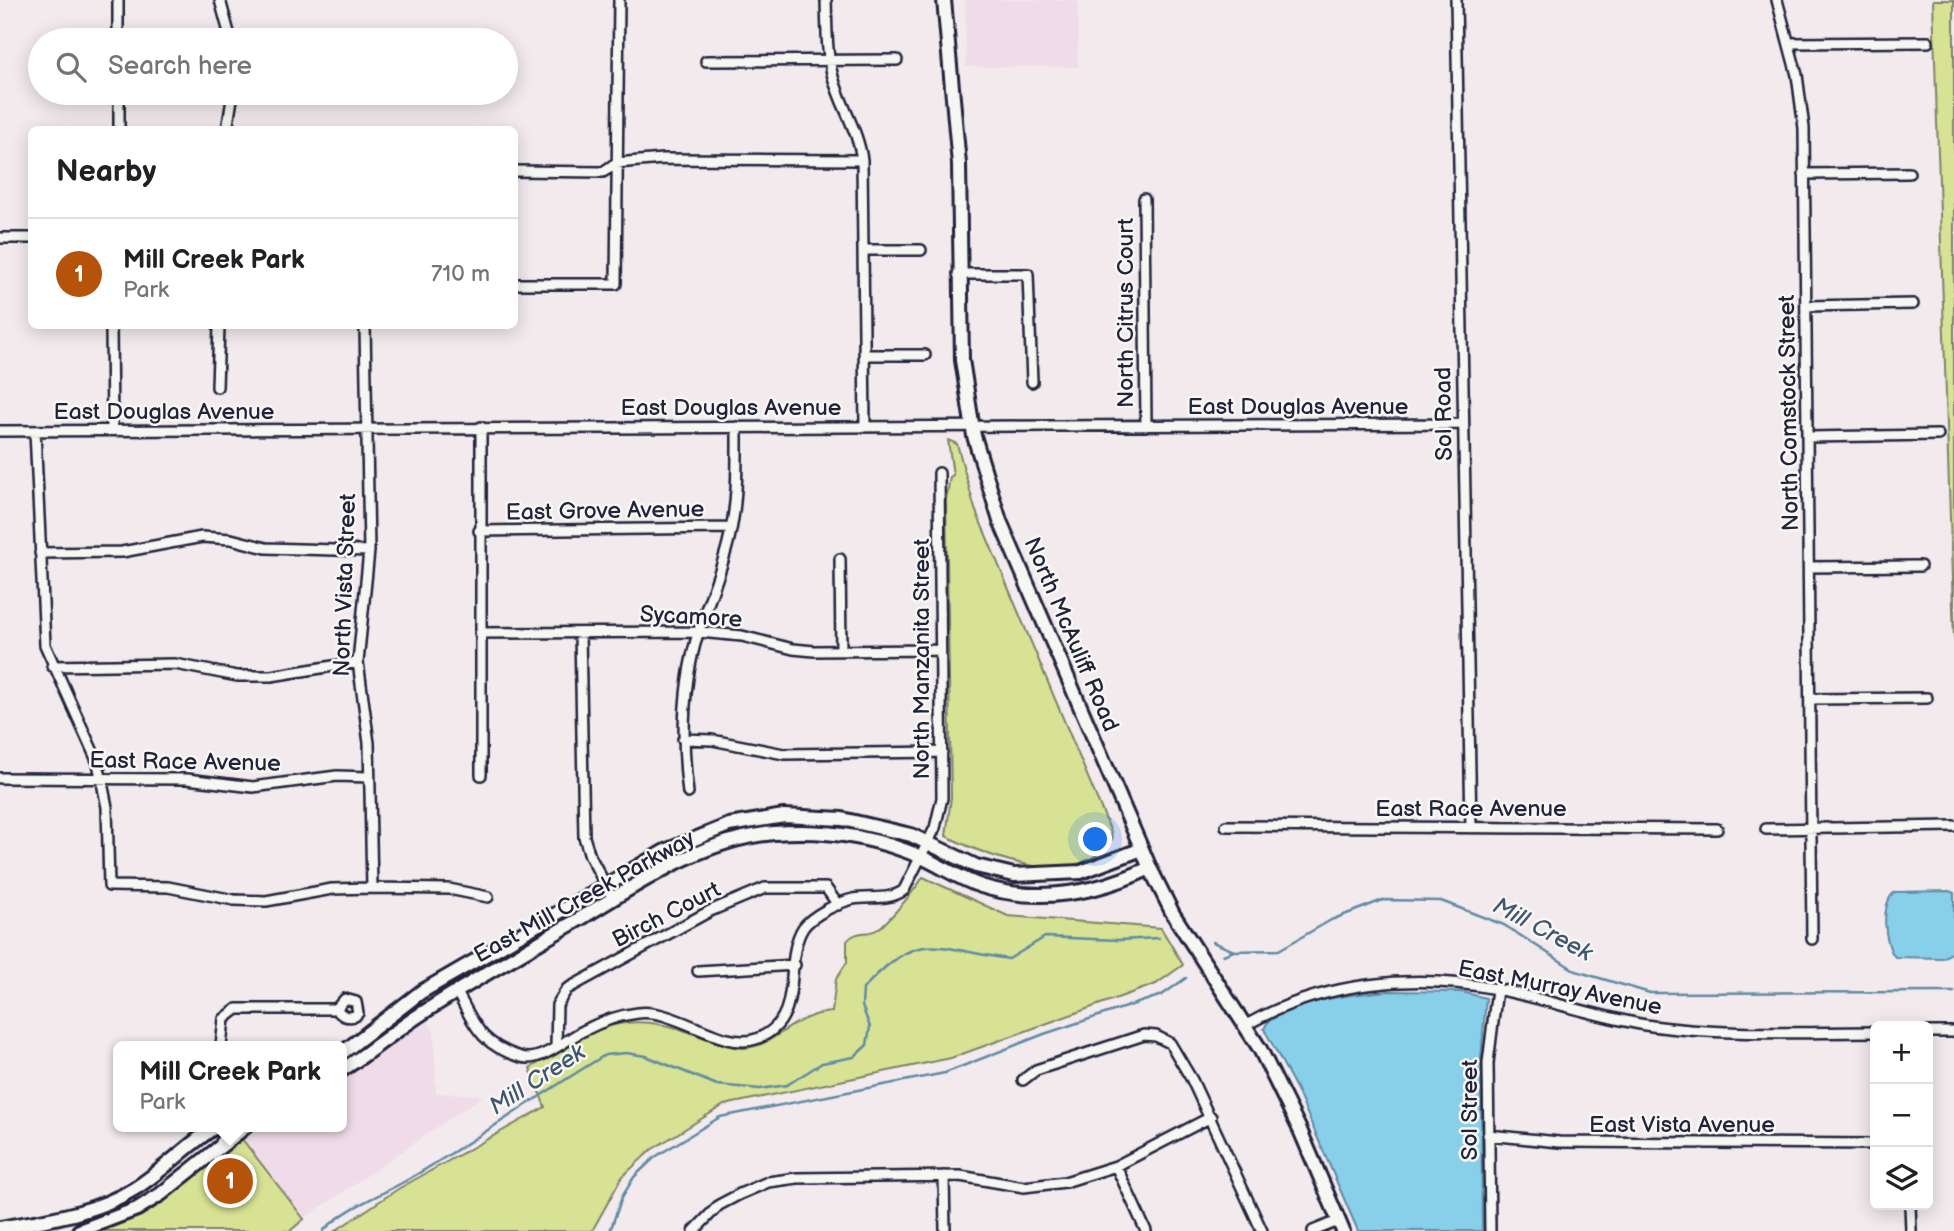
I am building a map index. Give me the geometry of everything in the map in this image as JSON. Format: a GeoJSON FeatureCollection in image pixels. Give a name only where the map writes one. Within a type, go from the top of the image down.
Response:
{"type":"FeatureCollection","features":[{"type":"Feature","properties":{"kind":"street"},"geometry":{"type":"LineString","coordinates":[[118,0],[118,28]]}},
{"type":"Feature","properties":{"kind":"street"},"geometry":{"type":"LineString","coordinates":[[220,0],[228,28]]}},
{"type":"Feature","properties":{"kind":"street"},"geometry":{"type":"LineString","coordinates":[[518,284],[616,284],[619,0]]}},
{"type":"Feature","properties":{"kind":"street"},"geometry":{"type":"LineString","coordinates":[[826,0],[830,60],[862,160],[865,426]]}},
{"type":"Feature","properties":{"kind":"street","name":"North McAuliff Road"},"geometry":{"type":"LineString","coordinates":[[944,0],[959,164],[958,274],[962,360],[972,428],[1000,521],[1150,868],[1173,914],[1246,1025],[1282,1089],[1340,1226]]}},
{"type":"Feature","properties":{"kind":"street","name":"Sol Road"},"geometry":{"type":"LineString","coordinates":[[1456,0],[1471,828]]}},
{"type":"Feature","properties":{"kind":"street","name":"North Comstock Street"},"geometry":{"type":"LineString","coordinates":[[1777,0],[1789,43],[1801,105],[1804,174],[1812,939]]}},
{"type":"Feature","properties":{"kind":"street"},"geometry":{"type":"LineString","coordinates":[[1789,43],[1928,42]]}},
{"type":"Feature","properties":{"kind":"street"},"geometry":{"type":"LineString","coordinates":[[706,61],[897,60]]}},
{"type":"Feature","properties":{"kind":"street"},"geometry":{"type":"LineString","coordinates":[[119,105],[119,126]]}},
{"type":"Feature","properties":{"kind":"street"},"geometry":{"type":"LineString","coordinates":[[228,126],[231,105]]}},
{"type":"Feature","properties":{"kind":"street"},"geometry":{"type":"LineString","coordinates":[[518,171],[603,172],[616,163],[663,159],[862,160]]}},
{"type":"Feature","properties":{"kind":"street"},"geometry":{"type":"LineString","coordinates":[[1804,174],[1909,173]]}},
{"type":"Feature","properties":{"kind":"street","name":"North Citrus Court"},"geometry":{"type":"LineString","coordinates":[[1144,199],[1146,426]]}},
{"type":"Feature","properties":{"kind":"street"},"geometry":{"type":"LineString","coordinates":[[0,238],[28,238]]}},
{"type":"Feature","properties":{"kind":"street"},"geometry":{"type":"LineString","coordinates":[[864,250],[921,250]]}},
{"type":"Feature","properties":{"kind":"street"},"geometry":{"type":"LineString","coordinates":[[958,274],[1028,274],[1032,382]]}},
{"type":"Feature","properties":{"kind":"street"},"geometry":{"type":"LineString","coordinates":[[1806,306],[1913,304]]}},
{"type":"Feature","properties":{"kind":"street"},"geometry":{"type":"LineString","coordinates":[[111,329],[112,430]]}},
{"type":"Feature","properties":{"kind":"street"},"geometry":{"type":"LineString","coordinates":[[217,387],[219,329]]}},
{"type":"Feature","properties":{"kind":"street","name":"North Vista Street"},"geometry":{"type":"LineString","coordinates":[[365,329],[369,551],[358,662],[369,743],[372,888]]}},
{"type":"Feature","properties":{"kind":"street"},"geometry":{"type":"LineString","coordinates":[[865,355],[925,355]]}},
{"type":"Feature","properties":{"kind":"street","name":"East Douglas Avenue"},"geometry":{"type":"LineString","coordinates":[[0,431],[1462,424]]}},
{"type":"Feature","properties":{"kind":"street"},"geometry":{"type":"LineString","coordinates":[[688,793],[683,739],[686,688],[699,632],[732,528],[737,492],[737,427]]}},
{"type":"Feature","properties":{"kind":"street"},"geometry":{"type":"LineString","coordinates":[[481,428],[481,775]]}},
{"type":"Feature","properties":{"kind":"street"},"geometry":{"type":"LineString","coordinates":[[36,431],[45,645],[52,666],[88,735],[102,778],[107,807],[109,886],[168,887],[234,900],[266,901],[332,889],[372,888],[449,889],[488,897]]}},
{"type":"Feature","properties":{"kind":"street"},"geometry":{"type":"LineString","coordinates":[[1807,437],[1938,435]]}},
{"type":"Feature","properties":{"kind":"street","name":"North Manzanita Street"},"geometry":{"type":"LineString","coordinates":[[838,905],[852,900],[900,894],[909,883],[940,812],[942,752],[939,473]]}},
{"type":"Feature","properties":{"kind":"street","name":"East Grove Avenue"},"geometry":{"type":"LineString","coordinates":[[479,531],[732,528]]}},
{"type":"Feature","properties":{"kind":"street"},"geometry":{"type":"LineString","coordinates":[[40,553],[122,552],[202,537],[231,539],[276,549],[369,551]]}},
{"type":"Feature","properties":{"kind":"street"},"geometry":{"type":"LineString","coordinates":[[840,559],[841,651]]}},
{"type":"Feature","properties":{"kind":"street"},"geometry":{"type":"LineString","coordinates":[[1809,567],[1920,566]]}},
{"type":"Feature","properties":{"kind":"street","name":"Sycamore"},"geometry":{"type":"LineString","coordinates":[[480,633],[699,632],[742,636],[793,649],[940,650]]}},
{"type":"Feature","properties":{"kind":"street"},"geometry":{"type":"LineString","coordinates":[[580,633],[582,813],[590,856],[613,899]]}},
{"type":"Feature","properties":{"kind":"street"},"geometry":{"type":"LineString","coordinates":[[52,666],[175,664],[237,676],[271,676],[358,662]]}},
{"type":"Feature","properties":{"kind":"street"},"geometry":{"type":"LineString","coordinates":[[1811,699],[1927,698]]}},
{"type":"Feature","properties":{"kind":"street"},"geometry":{"type":"LineString","coordinates":[[683,739],[712,740],[784,754],[942,752]]}},
{"type":"Feature","properties":{"kind":"street","name":"East Race Avenue"},"geometry":{"type":"LineString","coordinates":[[0,778],[187,779],[253,787],[337,776],[369,777]]}},
{"type":"Feature","properties":{"kind":"street","name":"East Mill Creek Parkway"},"geometry":{"type":"LineString","coordinates":[[347,1049],[421,992],[605,884],[702,834],[759,819],[842,819],[928,842],[976,866],[1036,876],[1081,872],[1142,849]]}},
{"type":"Feature","properties":{"kind":"street","name":"East Race Avenue"},"geometry":{"type":"LineString","coordinates":[[1226,826],[1717,829]]}},
{"type":"Feature","properties":{"kind":"street"},"geometry":{"type":"LineString","coordinates":[[1766,829],[1954,826]]}},
{"type":"Feature","properties":{"kind":"street","name":"East Mill Creek Parkway"},"geometry":{"type":"LineString","coordinates":[[347,1067],[457,992],[613,899],[723,843],[773,834],[855,836],[921,857],[982,886],[1030,895],[1057,894],[1111,885],[1150,868]]}},
{"type":"Feature","properties":{"kind":"street","name":"Birch Court"},"geometry":{"type":"LineString","coordinates":[[556,1046],[557,1006],[566,989],[710,911],[765,888],[826,888],[838,905]]}},
{"type":"Feature","properties":{"kind":"street"},"geometry":{"type":"LineString","coordinates":[[457,992],[480,1036],[522,1057],[532,1058],[584,1030],[639,1013],[663,1015],[729,1038],[757,1039],[772,1028],[790,1001],[797,940],[804,926],[838,905]]}},
{"type":"Feature","properties":{"kind":"street"},"geometry":{"type":"LineString","coordinates":[[698,971],[795,965]]}},
{"type":"Feature","properties":{"kind":"street","name":"East Murray Avenue"},"geometry":{"type":"LineString","coordinates":[[1246,1025],[1280,1007],[1318,992],[1362,985],[1450,984],[1497,989],[1588,1014],[1674,1028],[1870,1032]]}},
{"type":"Feature","properties":{"kind":"street","name":"Sol Street"},"geometry":{"type":"LineString","coordinates":[[1490,1231],[1489,1039],[1497,989]]}},
{"type":"Feature","properties":{"kind":"street"},"geometry":{"type":"LineString","coordinates":[[222,1041],[224,1019],[237,1009],[336,1009]]}},
{"type":"Feature","properties":{"kind":"street"},"geometry":{"type":"LineString","coordinates":[[1933,1032],[1954,1032]]}},
{"type":"Feature","properties":{"kind":"street"},"geometry":{"type":"LineString","coordinates":[[1023,1080],[1036,1070],[1144,1035],[1166,1040],[1192,1080],[1211,1117],[1262,1231]]}},
{"type":"Feature","properties":{"kind":"street"},"geometry":{"type":"LineString","coordinates":[[694,1231],[719,1205],[768,1182],[797,1178],[944,1176],[973,1177],[1008,1186],[1036,1186],[1084,1178],[1116,1166],[1211,1117]]}},
{"type":"Feature","properties":{"kind":"street"},"geometry":{"type":"LineString","coordinates":[[0,1228],[62,1217],[117,1198],[157,1173],[209,1132]]}},
{"type":"Feature","properties":{"kind":"street"},"geometry":{"type":"LineString","coordinates":[[218,1146],[229,1132]]}},
{"type":"Feature","properties":{"kind":"street"},"geometry":{"type":"LineString","coordinates":[[79,1231],[103,1224],[152,1200],[238,1132]]}},
{"type":"Feature","properties":{"kind":"street","name":"East Vista Avenue"},"geometry":{"type":"LineString","coordinates":[[1489,1135],[1559,1142],[1870,1144]]}},
{"type":"Feature","properties":{"kind":"street"},"geometry":{"type":"LineString","coordinates":[[1116,1166],[1146,1231]]}},
{"type":"Feature","properties":{"kind":"street"},"geometry":{"type":"LineString","coordinates":[[944,1176],[945,1231]]}},
{"type":"Feature","properties":{"kind":"street"},"geometry":{"type":"LineString","coordinates":[[1910,1210],[1911,1231]]}},
{"type":"Feature","properties":{"kind":"street"},"geometry":{"type":"LineString","coordinates":[[1313,1231],[1340,1226]]}},
{"type":"Feature","properties":{"kind":"shaded area"},"geometry":{"type":"Polygon","coordinates":[[[965,0],[1078,0],[1078,67],[966,67],[965,0]]]}},
{"type":"Feature","properties":{"kind":"shaded area"},"geometry":{"type":"Polygon","coordinates":[[[426,1018],[434,1031],[436,1093],[484,1095],[304,1219],[242,1139],[252,1132],[347,1132],[347,1078],[426,1018]]]}},
{"type":"Feature","properties":{"kind":"green space"},"geometry":{"type":"Polygon","coordinates":[[[1933,0],[1954,0],[1954,639],[1933,0]]]}},
{"type":"Feature","properties":{"kind":"green space"},"geometry":{"type":"Polygon","coordinates":[[[948,440],[957,444],[975,509],[1111,832],[1112,839],[1096,855],[1077,864],[1032,866],[986,853],[946,836],[951,797],[946,500],[950,477],[953,475],[948,440]]]}},
{"type":"Feature","properties":{"kind":"green space"},"geometry":{"type":"Polygon","coordinates":[[[923,877],[1008,916],[1161,928],[1183,965],[1156,984],[951,1058],[724,1105],[651,1150],[622,1177],[592,1231],[335,1231],[398,1189],[545,1107],[530,1068],[602,1028],[639,1022],[659,1024],[721,1044],[744,1048],[765,1042],[806,1018],[832,1012],[836,979],[847,962],[847,941],[854,935],[878,929],[923,877]]]}},
{"type":"Feature","properties":{"kind":"green space"},"geometry":{"type":"Polygon","coordinates":[[[242,1139],[304,1219],[290,1231],[101,1231],[146,1210],[242,1139]]]}},
{"type":"Feature","properties":{"kind":"water"},"geometry":{"type":"Polygon","coordinates":[[[1895,892],[1954,893],[1954,952],[1942,958],[1895,957],[1888,943],[1885,923],[1890,897],[1895,892]]]}},
{"type":"Feature","properties":{"kind":"water"},"geometry":{"type":"Polygon","coordinates":[[[1389,991],[1462,992],[1486,998],[1481,1059],[1482,1231],[1358,1231],[1296,1088],[1264,1029],[1271,1020],[1301,1006],[1340,997],[1389,991]]]}},
{"type":"Feature","properties":{"kind":"waterway","name":"Mill Creek"},"geometry":{"type":"LineString","coordinates":[[1213,942],[1234,951],[1279,950],[1331,920],[1383,900],[1441,901],[1504,925],[1576,971],[1650,993],[1954,992]]}},
{"type":"Feature","properties":{"kind":"waterway","name":"Mill Creek"},"geometry":{"type":"LineString","coordinates":[[323,1231],[344,1214],[438,1162],[605,1055],[626,1053],[646,1056],[717,1085],[760,1089],[787,1085],[822,1063],[854,1057],[867,1045],[870,1027],[862,1006],[863,989],[883,969],[915,949],[945,947],[1009,959],[1045,937],[1118,940],[1159,938]]}},
{"type":"Feature","properties":{"kind":"waterway"},"geometry":{"type":"LineString","coordinates":[[1223,955],[1234,951]]}},
{"type":"Feature","properties":{"kind":"waterway"},"geometry":{"type":"LineString","coordinates":[[610,1231],[622,1197],[634,1177],[655,1157],[720,1117],[945,1073],[1044,1034],[1162,995],[1186,978]]}},
{"type":"Feature","properties":{"kind":"place","name":"Mill Creek Park"},"geometry":{"type":"Point","coordinates":[230,1181]}}]}
